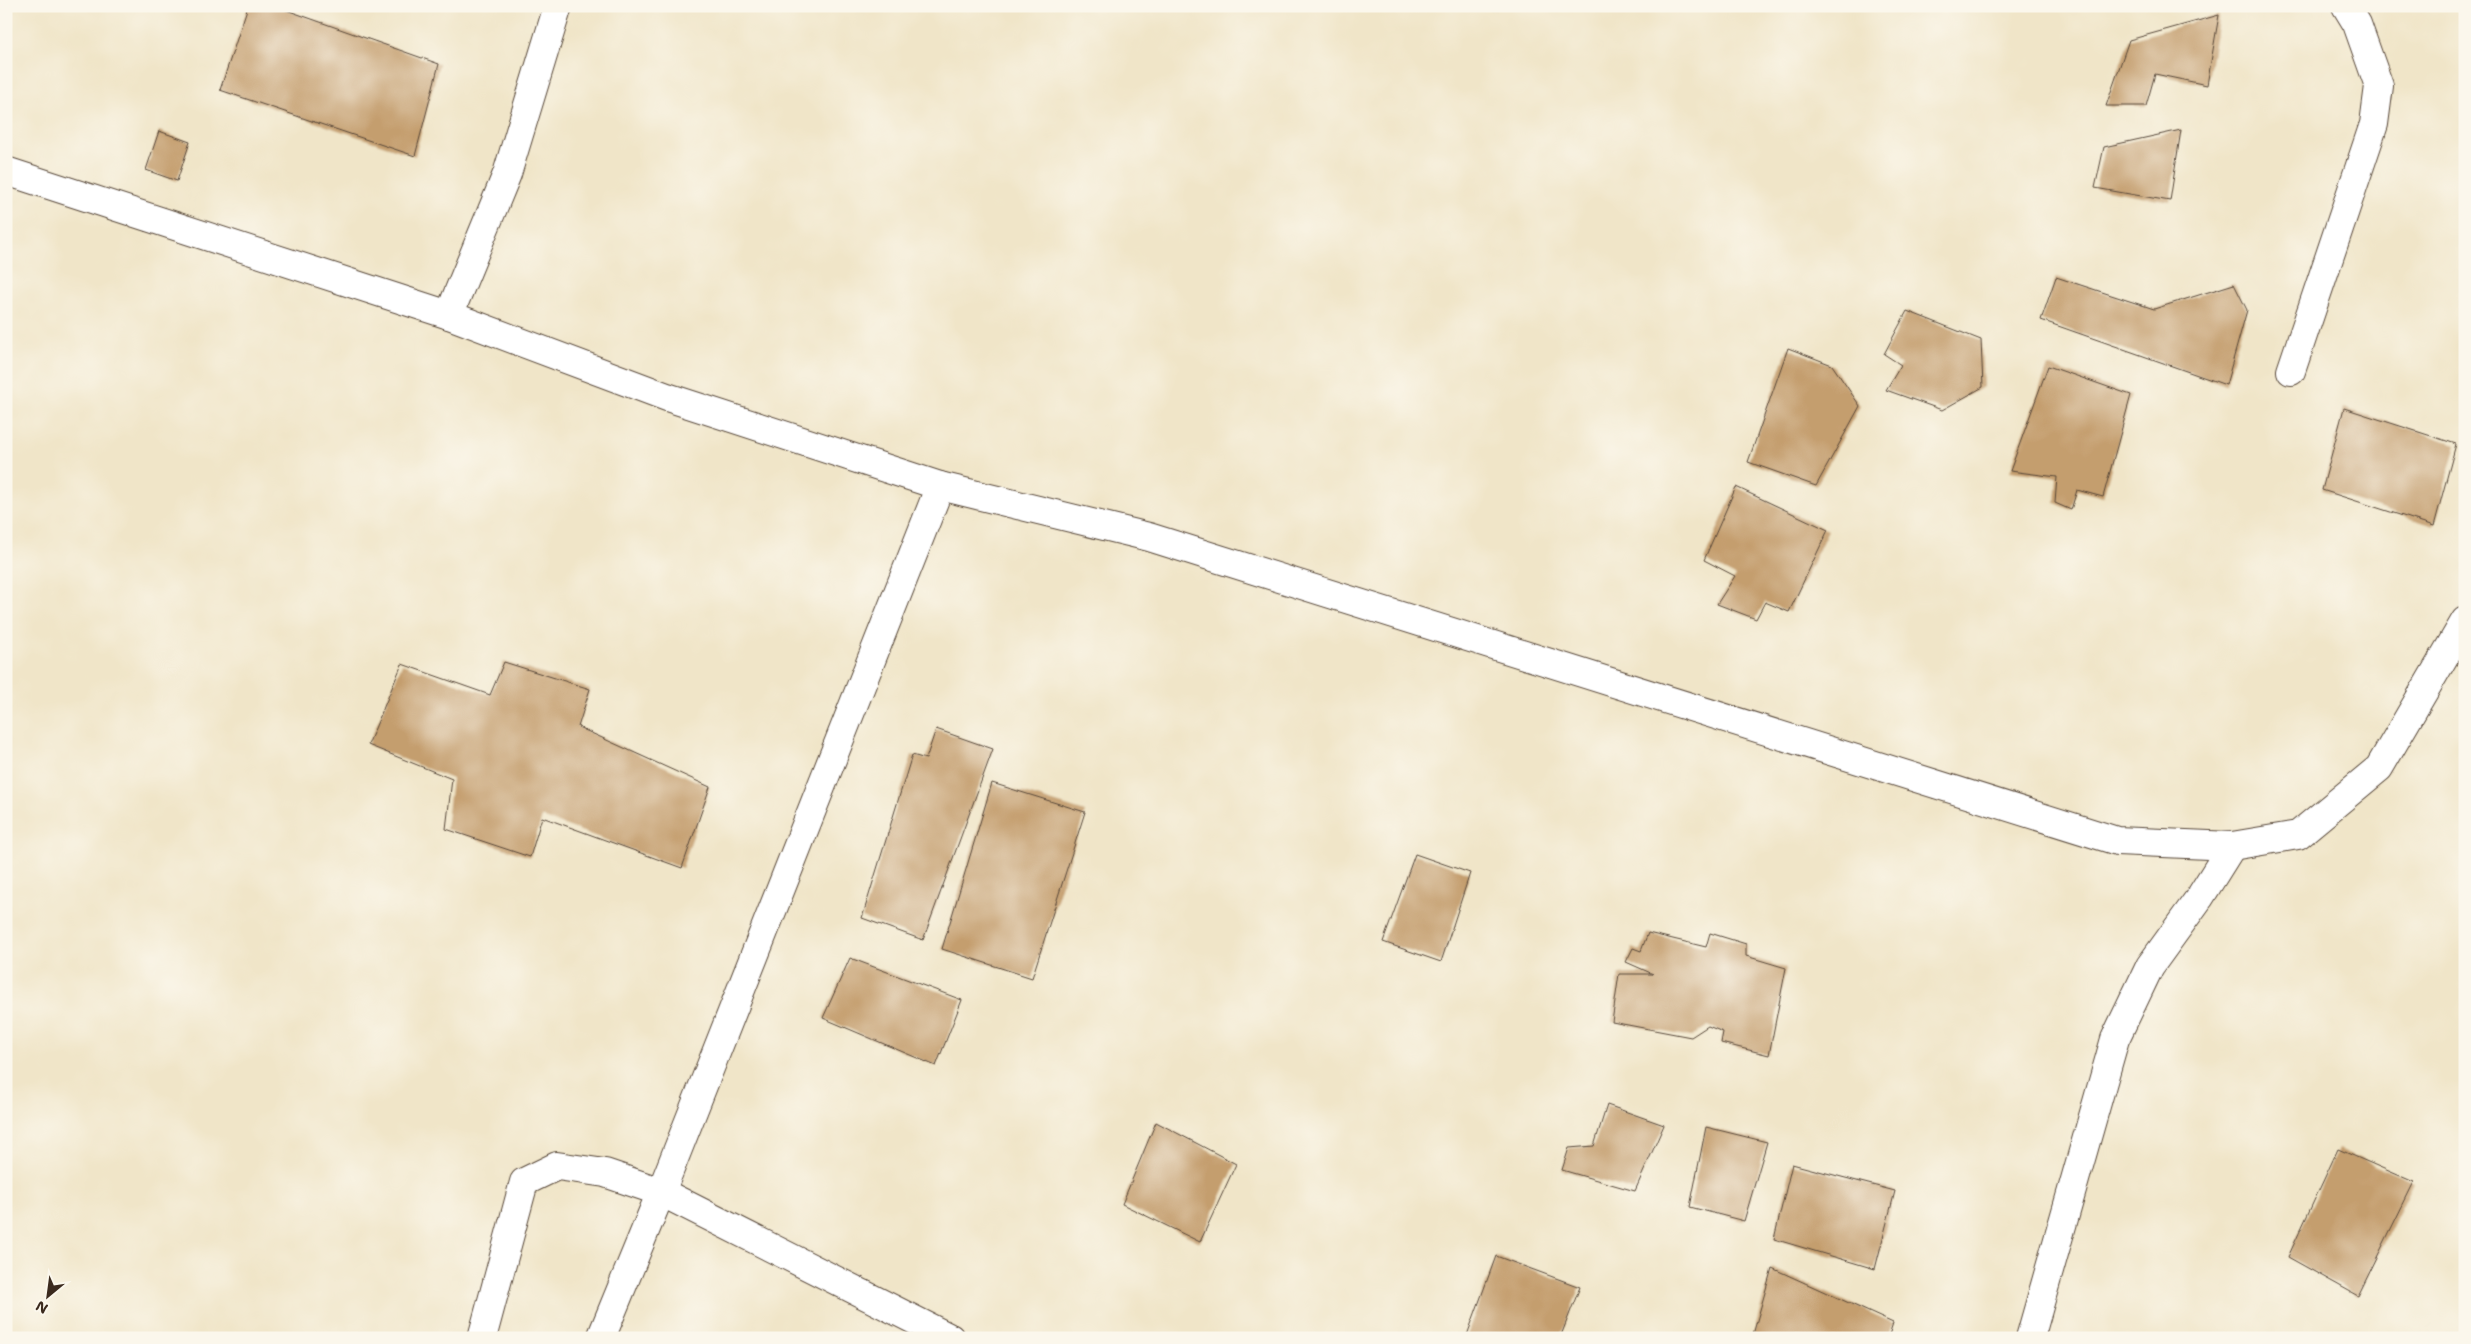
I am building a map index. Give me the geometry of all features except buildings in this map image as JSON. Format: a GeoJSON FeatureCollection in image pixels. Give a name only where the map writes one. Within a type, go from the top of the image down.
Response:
{"type":"FeatureCollection","features":[{"type":"Feature","properties":{"kind":"street"},"geometry":{"type":"LineString","coordinates":[[449,315],[507,174],[558,6]]}},
{"type":"Feature","properties":{"kind":"street"},"geometry":{"type":"LineString","coordinates":[[2291,371],[2374,124],[2380,86],[2357,24],[2346,6]]}},
{"type":"Feature","properties":{"kind":"street"},"geometry":{"type":"LineString","coordinates":[[6,171],[449,315],[667,397],[940,486],[1149,537],[2117,841],[2232,846],[2298,835],[2379,768],[2465,621]]}},
{"type":"Feature","properties":{"kind":"street"},"geometry":{"type":"LineString","coordinates":[[601,1338],[661,1192],[940,486]]}},
{"type":"Feature","properties":{"kind":"street"},"geometry":{"type":"LineString","coordinates":[[2030,1338],[2115,1038],[2150,966],[2200,897],[2232,846]]}},
{"type":"Feature","properties":{"kind":"street"},"geometry":{"type":"LineString","coordinates":[[482,1338],[524,1182],[557,1166],[605,1173],[661,1192],[950,1338]]}}]}
